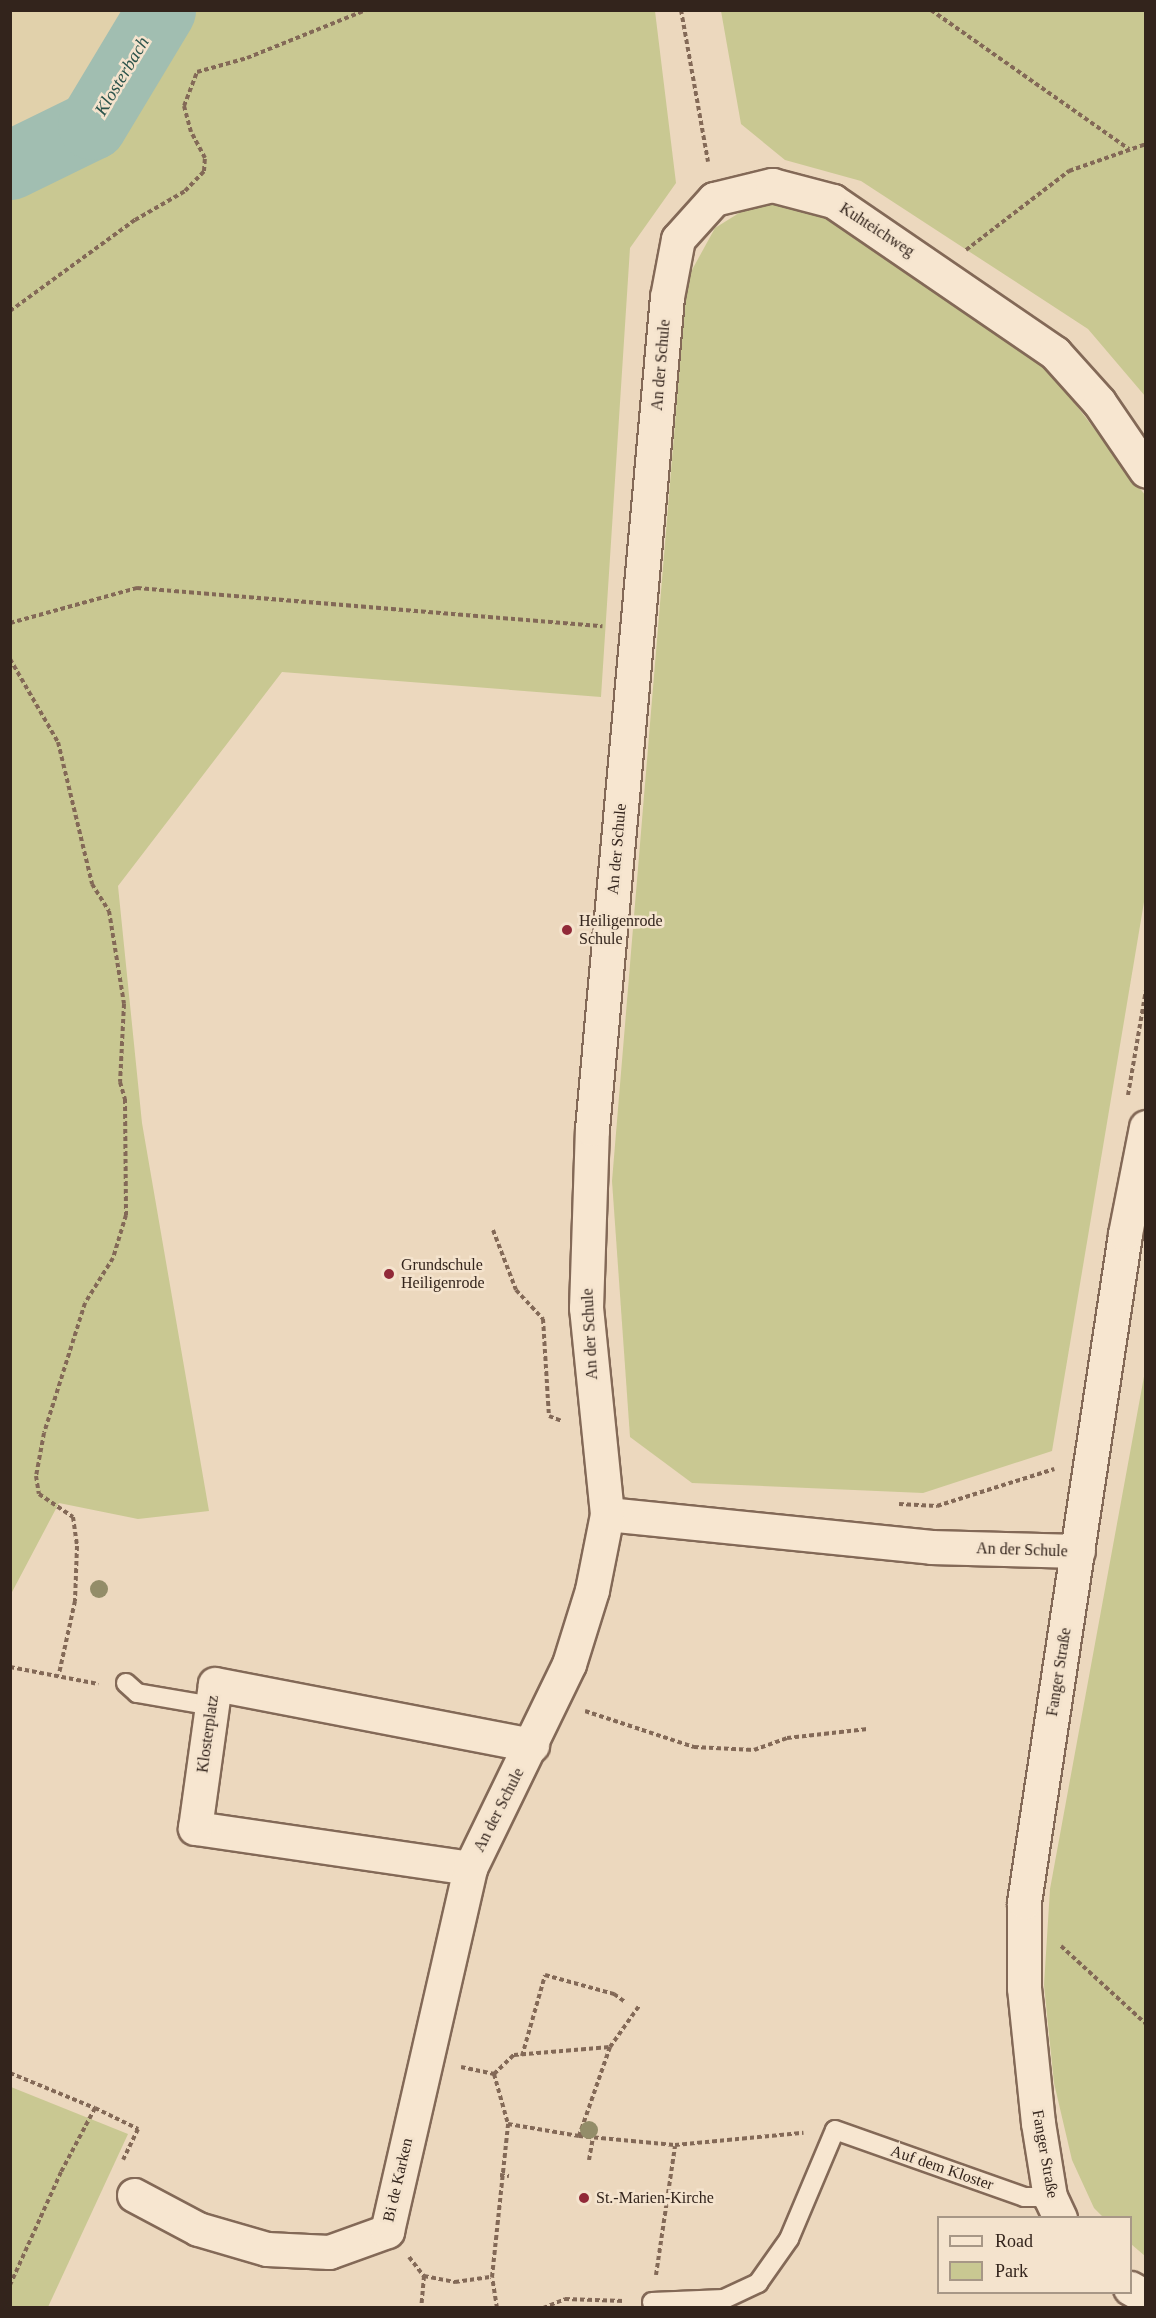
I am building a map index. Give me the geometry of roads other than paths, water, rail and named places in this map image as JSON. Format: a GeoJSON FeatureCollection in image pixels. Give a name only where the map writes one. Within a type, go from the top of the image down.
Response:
{"type":"FeatureCollection","features":[{"type":"Feature","properties":{"kind":"street","name":"Kuhteichweg"},"geometry":{"type":"LineString","coordinates":[[714,199],[772,185],[833,201],[939,270],[1055,352],[1099,402],[1146,471]]}},
{"type":"Feature","properties":{"kind":"street","name":"An der Schule"},"geometry":{"type":"LineString","coordinates":[[470,1868],[532,1745],[569,1664],[592,1590],[607,1514],[586,1308],[592,1129],[667,297],[678,239],[714,199]]}},
{"type":"Feature","properties":{"kind":"street","name":"Fanger Straße"},"geometry":{"type":"LineString","coordinates":[[1055,2207],[1024,1988],[1024,1902],[1125,1234],[1136,1116]]}},
{"type":"Feature","properties":{"kind":"street","name":"An der Schule"},"geometry":{"type":"LineString","coordinates":[[607,1514],[931,1547],[1078,1551]]}},
{"type":"Feature","properties":{"kind":"street","name":"Klosterplatz"},"geometry":{"type":"LineString","coordinates":[[470,1868],[195,1828],[215,1684],[532,1745]]}},
{"type":"Feature","properties":{"kind":"street","name":"Bi de Karken"},"geometry":{"type":"LineString","coordinates":[[134,2195],[198,2229],[267,2249],[330,2253],[387,2231],[470,1868]]}},
{"type":"Feature","properties":{"kind":"street"},"geometry":{"type":"LineString","coordinates":[[1132,2289],[1146,2297]]}},
{"type":"Feature","properties":{"kind":"lane"},"geometry":{"type":"LineString","coordinates":[[126,1683],[137,1693],[212,1706]]}},
{"type":"Feature","properties":{"kind":"lane","name":"Auf dem Kloster"},"geometry":{"type":"LineString","coordinates":[[699,2305],[724,2299],[758,2283],[789,2239],[835,2130],[1055,2207]]}},
{"type":"Feature","properties":{"kind":"lane"},"geometry":{"type":"LineString","coordinates":[[652,2302],[699,2305]]}},
{"type":"Feature","properties":{"kind":"waterway","name":"Klosterbach"},"geometry":{"type":"LineString","coordinates":[[10,165],[92,125],[161,10]]}},
{"type":"Feature","properties":{"kind":"place","name":"Heiligenrode Schule"},"geometry":{"type":"Point","coordinates":[567,930]}},
{"type":"Feature","properties":{"kind":"place","name":"Grundschule Heiligenrode"},"geometry":{"type":"Point","coordinates":[389,1274]}},
{"type":"Feature","properties":{"kind":"place","name":"St.-Marien-Kirche"},"geometry":{"type":"Point","coordinates":[584,2198]}}]}
